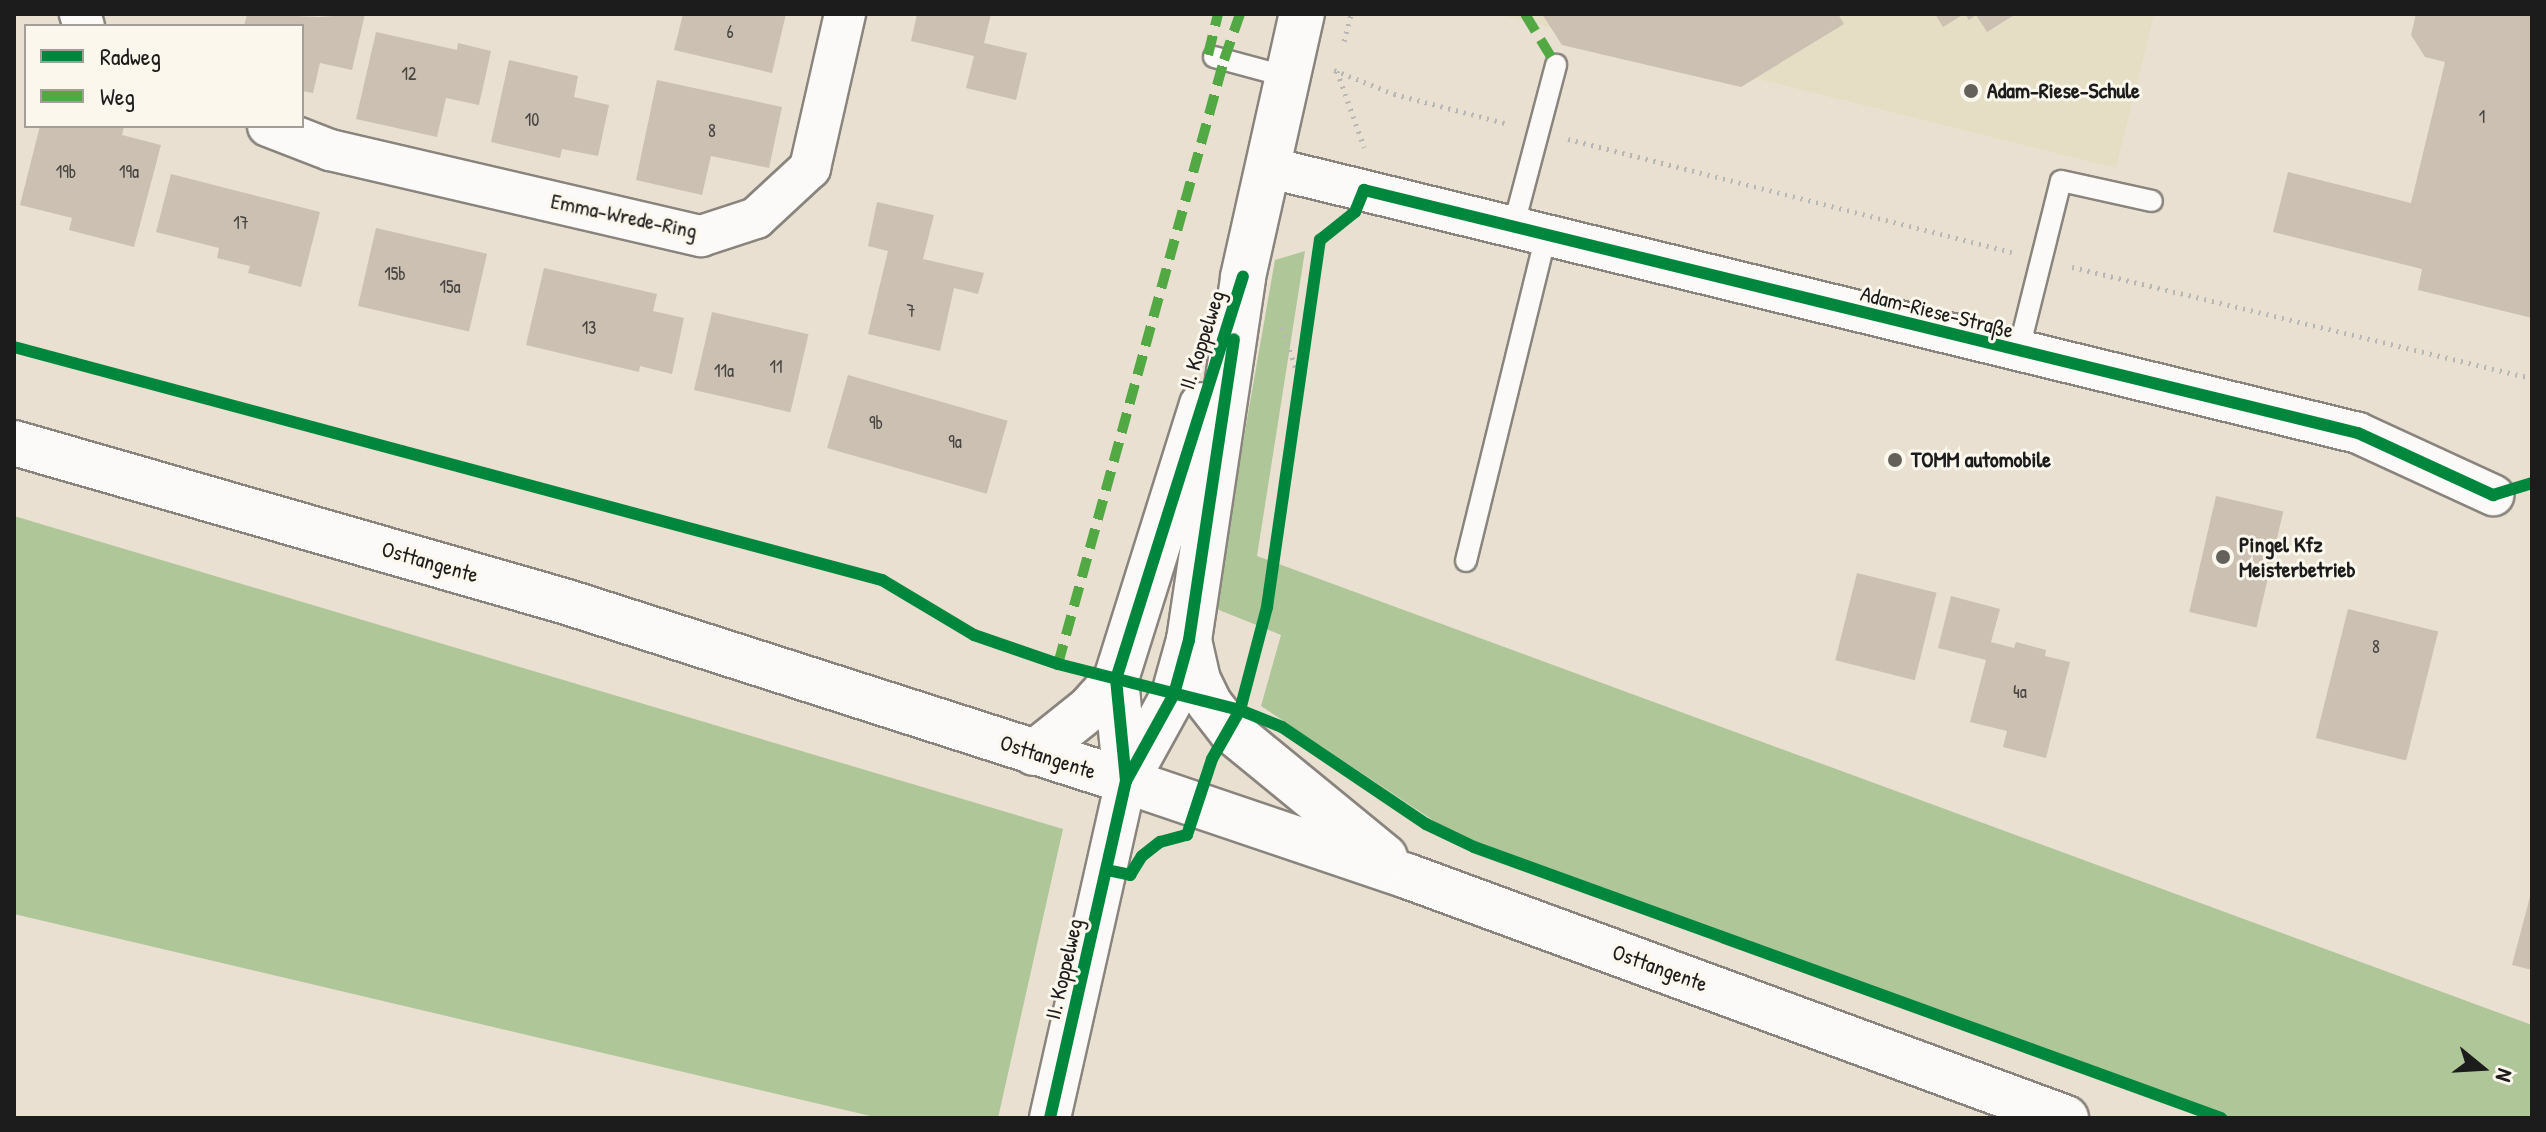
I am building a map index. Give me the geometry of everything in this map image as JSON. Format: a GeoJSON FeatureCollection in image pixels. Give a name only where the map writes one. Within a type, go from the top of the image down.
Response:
{"type":"FeatureCollection","features":[{"type":"Feature","properties":{"kind":"main road","name":"II. Koppelweg"},"geometry":{"type":"LineString","coordinates":[[1126,781],[1174,694],[1189,640],[1243,277],[1295,47]]}},
{"type":"Feature","properties":{"kind":"main road","name":"II. Koppelweg"},"geometry":{"type":"LineString","coordinates":[[1126,781],[1116,679],[1243,277]]}},
{"type":"Feature","properties":{"kind":"main road","name":"Osttangente"},"geometry":{"type":"LineString","coordinates":[[14,443],[567,602],[1126,781],[1407,876],[2066,1118]]}},
{"type":"Feature","properties":{"kind":"main road"},"geometry":{"type":"LineString","coordinates":[[1189,640],[1198,680],[1209,703],[1231,731],[1407,876]]}},
{"type":"Feature","properties":{"kind":"main road","name":"II. Koppelweg"},"geometry":{"type":"LineString","coordinates":[[1034,753],[1089,709],[1116,679]]}},
{"type":"Feature","properties":{"kind":"street","name":"Emma-Wrede-Ring"},"geometry":{"type":"LineString","coordinates":[[273,128],[330,150],[701,236],[756,218],[810,168],[845,14]]}},
{"type":"Feature","properties":{"kind":"street","name":"Adam-Riese-Straße"},"geometry":{"type":"LineString","coordinates":[[1267,167],[2018,353],[2358,433],[2493,495]]}},
{"type":"Feature","properties":{"kind":"street","name":"II. Koppelweg"},"geometry":{"type":"LineString","coordinates":[[1050,1118],[1126,781]]}},
{"type":"Feature","properties":{"kind":"lane"},"geometry":{"type":"LineString","coordinates":[[1214,57],[1295,47]]}},
{"type":"Feature","properties":{"kind":"lane"},"geometry":{"type":"LineString","coordinates":[[1466,561],[1530,232],[1539,132],[1556,65]]}},
{"type":"Feature","properties":{"kind":"lane"},"geometry":{"type":"LineString","coordinates":[[2018,353],[2061,181],[2152,201]]}},
{"type":"Feature","properties":{"kind":"path"},"geometry":{"type":"LineString","coordinates":[[1344,43],[1351,14]]}},
{"type":"Feature","properties":{"kind":"path"},"geometry":{"type":"LineString","coordinates":[[1295,47],[1336,72],[1394,94],[2042,260],[2532,378]]}},
{"type":"Feature","properties":{"kind":"path"},"geometry":{"type":"LineString","coordinates":[[1245,683],[1267,607],[1320,240],[1355,212],[1364,190],[1367,155],[1336,72],[1340,57]]}},
{"type":"Feature","properties":{"kind":"shaded area","name":"Adam-Riese-Schule"},"geometry":{"type":"Polygon","coordinates":[[[1497,14],[2154,14],[2116,168],[1497,14]]]}},
{"type":"Feature","properties":{"kind":"green space"},"geometry":{"type":"Polygon","coordinates":[[[1305,251],[1257,556],[2532,1025],[2532,1118],[2232,1118],[1452,833],[1261,706],[1281,635],[1214,608],[1275,260],[1305,251]]]}},
{"type":"Feature","properties":{"kind":"green space"},"geometry":{"type":"Polygon","coordinates":[[[14,516],[1063,829],[998,1118],[879,1118],[14,914],[14,516]]]}},
{"type":"Feature","properties":{"kind":"building"},"geometry":{"type":"Polygon","coordinates":[[[247,14],[319,17],[365,14],[352,70],[320,63],[313,93],[304,91],[304,24],[244,24],[247,14]]]}},
{"type":"Feature","properties":{"kind":"building"},"geometry":{"type":"Polygon","coordinates":[[[683,14],[786,14],[772,73],[674,50],[683,14]]]}},
{"type":"Feature","properties":{"kind":"building"},"geometry":{"type":"Polygon","coordinates":[[[917,14],[991,14],[984,43],[1027,53],[1016,100],[966,88],[974,56],[911,41],[917,14]]]}},
{"type":"Feature","properties":{"kind":"building"},"geometry":{"type":"Polygon","coordinates":[[[1542,14],[1838,14],[1844,24],[1741,87],[1562,45],[1542,14]]]}},
{"type":"Feature","properties":{"kind":"building"},"geometry":{"type":"Polygon","coordinates":[[[1935,14],[1964,14],[1943,27],[1935,14]]]}},
{"type":"Feature","properties":{"kind":"building"},"geometry":{"type":"Polygon","coordinates":[[[1965,14],[2016,14],[1987,32],[1976,15],[1969,20],[1965,14]]]}},
{"type":"Feature","properties":{"kind":"building"},"geometry":{"type":"Polygon","coordinates":[[[2416,14],[2532,14],[2532,318],[2418,290],[2422,269],[2273,232],[2288,172],[2411,203],[2445,62],[2425,57],[2411,35],[2416,14]]]}},
{"type":"Feature","properties":{"kind":"building"},"geometry":{"type":"Polygon","coordinates":[[[376,32],[457,50],[458,43],[491,51],[479,105],[446,98],[437,137],[356,119],[376,32]]]}},
{"type":"Feature","properties":{"kind":"building"},"geometry":{"type":"Polygon","coordinates":[[[509,60],[578,76],[574,97],[609,105],[598,156],[562,149],[560,158],[491,142],[509,60]]]}},
{"type":"Feature","properties":{"kind":"building"},"geometry":{"type":"Polygon","coordinates":[[[657,80],[782,107],[769,168],[711,156],[702,195],[636,180],[657,80]]]}},
{"type":"Feature","properties":{"kind":"building"},"geometry":{"type":"Polygon","coordinates":[[[39,128],[124,128],[122,135],[161,145],[134,247],[69,230],[72,218],[20,205],[39,128]]]}},
{"type":"Feature","properties":{"kind":"building"},"geometry":{"type":"Polygon","coordinates":[[[171,174],[320,212],[301,287],[248,273],[250,266],[217,258],[219,248],[156,232],[171,174]]]}},
{"type":"Feature","properties":{"kind":"building"},"geometry":{"type":"Polygon","coordinates":[[[877,202],[934,215],[923,259],[984,273],[978,294],[954,288],[940,351],[868,334],[888,251],[868,246],[877,202]]]}},
{"type":"Feature","properties":{"kind":"building"},"geometry":{"type":"Polygon","coordinates":[[[376,228],[487,254],[469,332],[358,306],[376,228]]]}},
{"type":"Feature","properties":{"kind":"building"},"geometry":{"type":"Polygon","coordinates":[[[544,268],[657,294],[653,311],[684,318],[672,374],[640,366],[639,372],[526,345],[544,268]]]}},
{"type":"Feature","properties":{"kind":"building"},"geometry":{"type":"Polygon","coordinates":[[[712,312],[808,334],[790,412],[694,390],[712,312]]]}},
{"type":"Feature","properties":{"kind":"building"},"geometry":{"type":"Polygon","coordinates":[[[848,375],[1008,421],[987,494],[827,448],[848,375]]]}},
{"type":"Feature","properties":{"kind":"building"},"geometry":{"type":"Polygon","coordinates":[[[2216,496],[2283,512],[2256,627],[2189,612],[2216,496]]]}},
{"type":"Feature","properties":{"kind":"building"},"geometry":{"type":"Polygon","coordinates":[[[1857,573],[1937,593],[1915,680],[1835,660],[1857,573]]]}},
{"type":"Feature","properties":{"kind":"building"},"geometry":{"type":"Polygon","coordinates":[[[1951,596],[2000,609],[1991,642],[2014,648],[2016,642],[2046,650],[2045,656],[2070,662],[2046,758],[2003,747],[2007,731],[1970,722],[1986,660],[1938,648],[1951,596]]]}},
{"type":"Feature","properties":{"kind":"building"},"geometry":{"type":"Polygon","coordinates":[[[2348,609],[2438,631],[2406,761],[2316,738],[2348,609]]]}},
{"type":"Feature","properties":{"kind":"building"},"geometry":{"type":"Polygon","coordinates":[[[2532,893],[2532,970],[2512,965],[2532,893]]]}},
{"type":"Feature","properties":{"kind":"marked path"},"geometry":{"type":"LineString","coordinates":[[1208,55],[1218,14]]}},
{"type":"Feature","properties":{"kind":"marked path"},"geometry":{"type":"LineString","coordinates":[[1058,664],[1224,60],[1240,14]]}},
{"type":"Feature","properties":{"kind":"marked path"},"geometry":{"type":"LineString","coordinates":[[1525,14],[1556,65]]}},
{"type":"Feature","properties":{"kind":"cycle path"},"geometry":{"type":"LineString","coordinates":[[1107,870],[1130,875],[1142,856],[1160,842],[1187,835],[1212,759],[1240,710],[1267,607],[1320,240],[1355,212],[1364,190],[2358,433],[2493,495],[2532,483]]}},
{"type":"Feature","properties":{"kind":"cycle path"},"geometry":{"type":"LineString","coordinates":[[1050,1118],[1126,781],[1116,679],[1243,277]]}},
{"type":"Feature","properties":{"kind":"cycle path"},"geometry":{"type":"LineString","coordinates":[[1126,781],[1174,694],[1189,640],[1234,339]]}},
{"type":"Feature","properties":{"kind":"cycle path"},"geometry":{"type":"LineString","coordinates":[[14,347],[882,580],[974,635],[1058,664],[1240,710],[1282,727],[1426,824],[1474,847],[2221,1118]]}},
{"type":"Feature","properties":{"kind":"place","name":"Adam-Riese-Schule"},"geometry":{"type":"Point","coordinates":[1971,91]}},
{"type":"Feature","properties":{"kind":"place","name":"TOMM automobile"},"geometry":{"type":"Point","coordinates":[1895,460]}},
{"type":"Feature","properties":{"kind":"place","name":"Pingel Kfz Meisterbetrieb"},"geometry":{"type":"Point","coordinates":[2223,557]}}]}
